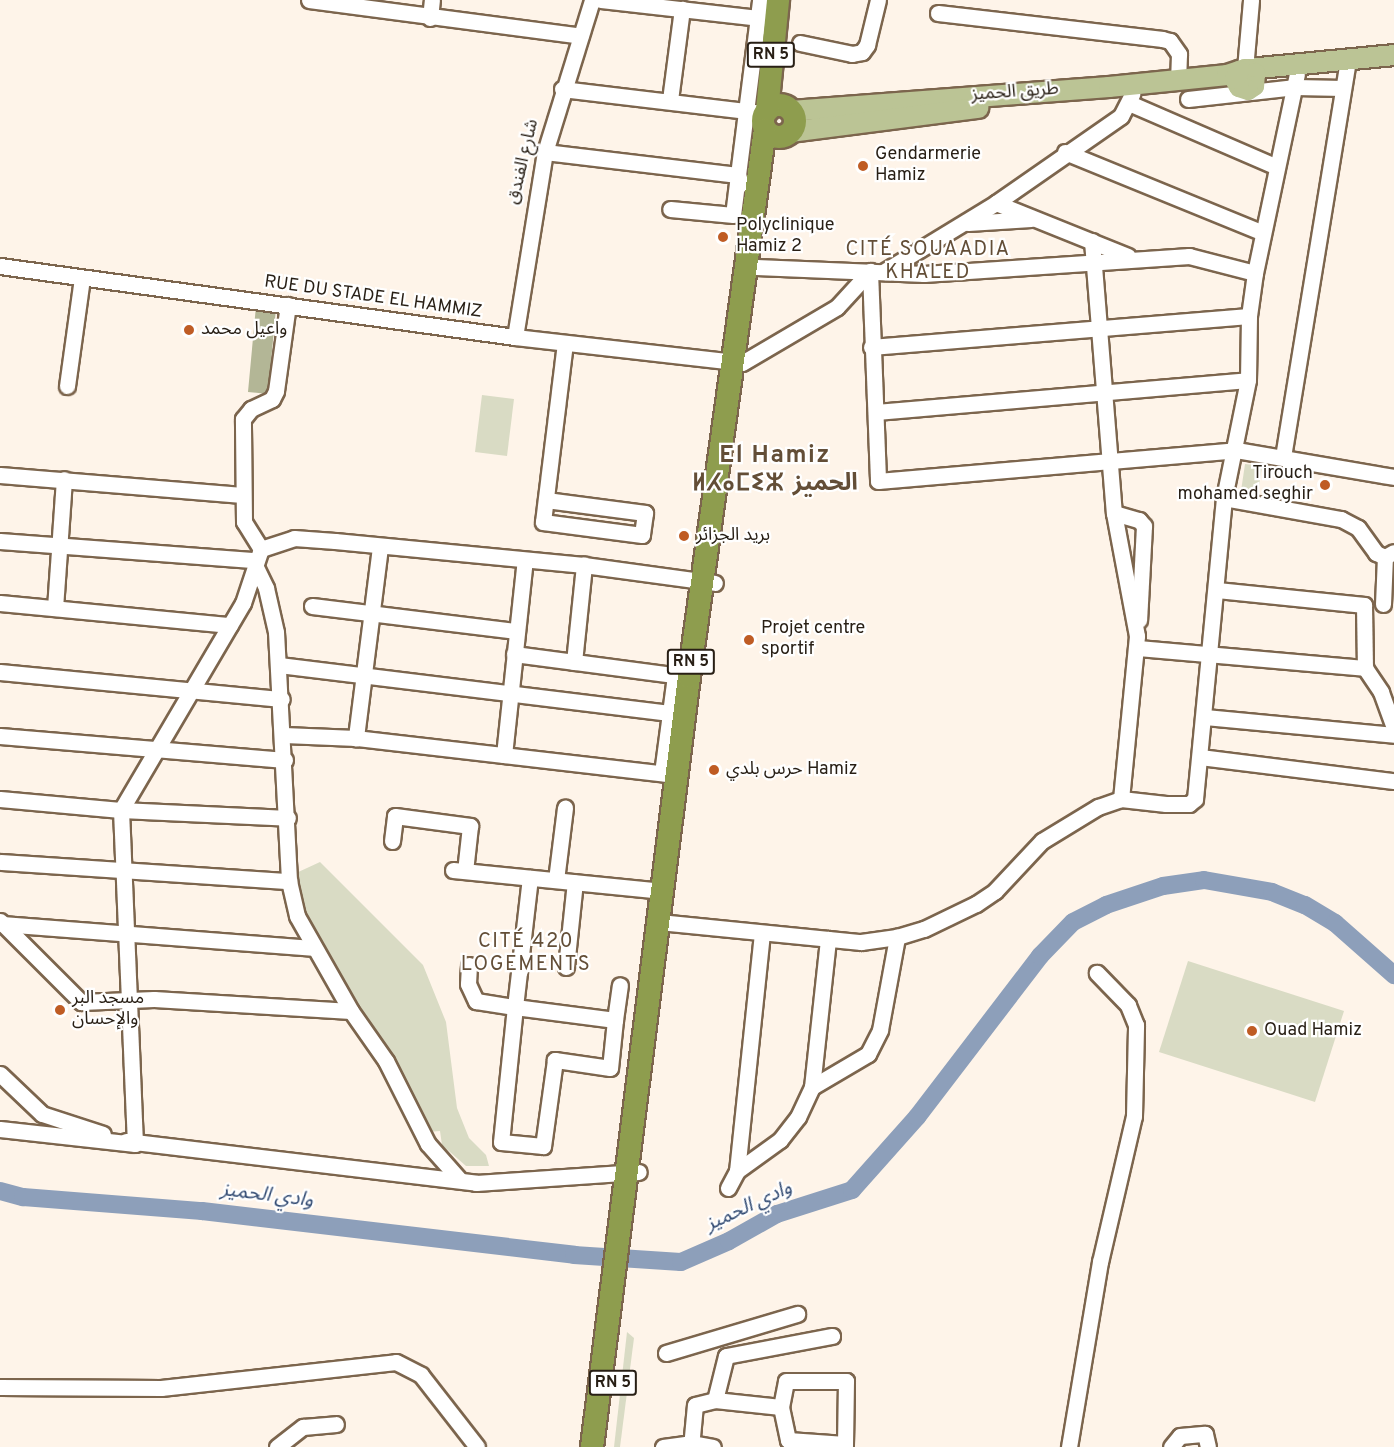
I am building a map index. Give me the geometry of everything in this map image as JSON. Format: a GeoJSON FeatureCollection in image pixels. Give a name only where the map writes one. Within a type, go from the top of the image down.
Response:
{"type":"FeatureCollection","features":[{"type":"Feature","properties":{"kind":"highway","name":"RN 5"},"geometry":{"type":"LineString","coordinates":[[737,362],[756,267],[777,122],[778,0]]}},
{"type":"Feature","properties":{"kind":"highway","name":"RN 5"},"geometry":{"type":"LineString","coordinates":[[595,1444],[614,1318],[737,362],[750,217],[777,122],[777,82],[786,0]]}},
{"type":"Feature","properties":{"kind":"highway","name":"RN 5"},"geometry":{"type":"LineString","coordinates":[[664,922],[663,891],[670,774],[682,676],[709,582]]}},
{"type":"Feature","properties":{"kind":"main road","name":"طريق الحميز"},"geometry":{"type":"LineString","coordinates":[[777,122],[1081,96],[1130,98],[1245,76],[1394,55]]}},
{"type":"Feature","properties":{"kind":"main road","name":"طريق الحميز"},"geometry":{"type":"LineString","coordinates":[[1245,76],[1296,80],[1347,68],[1394,62]]}},
{"type":"Feature","properties":{"kind":"main road","name":"طريق الحميز"},"geometry":{"type":"LineString","coordinates":[[777,122],[992,94],[1186,89]]}},
{"type":"Feature","properties":{"kind":"street"},"geometry":{"type":"LineString","coordinates":[[309,0],[430,18],[581,36]]}},
{"type":"Feature","properties":{"kind":"street"},"geometry":{"type":"LineString","coordinates":[[430,18],[432,0]]}},
{"type":"Feature","properties":{"kind":"street","name":"شارع الفندق"},"geometry":{"type":"LineString","coordinates":[[515,337],[545,152],[562,89],[592,0]]}},
{"type":"Feature","properties":{"kind":"street"},"geometry":{"type":"LineString","coordinates":[[601,0],[664,3],[682,9],[758,18]]}},
{"type":"Feature","properties":{"kind":"street"},"geometry":{"type":"LineString","coordinates":[[670,209],[733,215],[738,175],[777,122],[758,18],[760,0]]}},
{"type":"Feature","properties":{"kind":"street"},"geometry":{"type":"LineString","coordinates":[[800,43],[852,54],[861,52],[867,45],[878,0]]}},
{"type":"Feature","properties":{"kind":"street"},"geometry":{"type":"LineString","coordinates":[[1245,76],[1251,0]]}},
{"type":"Feature","properties":{"kind":"street"},"geometry":{"type":"LineString","coordinates":[[670,100],[682,9]]}},
{"type":"Feature","properties":{"kind":"street"},"geometry":{"type":"LineString","coordinates":[[938,13],[1170,41],[1179,54],[1186,89],[1180,126]]}},
{"type":"Feature","properties":{"kind":"street"},"geometry":{"type":"LineString","coordinates":[[1283,457],[1347,68]]}},
{"type":"Feature","properties":{"kind":"street"},"geometry":{"type":"LineString","coordinates":[[1186,89],[1296,80],[1343,88]]}},
{"type":"Feature","properties":{"kind":"street"},"geometry":{"type":"LineString","coordinates":[[664,922],[861,942],[897,937],[942,922],[976,904],[1001,885],[1042,841],[1098,807],[1122,799],[1166,804],[1192,802],[1200,758],[1212,655],[1224,498],[1236,450],[1248,380],[1249,316],[1255,273],[1296,80]]}},
{"type":"Feature","properties":{"kind":"street"},"geometry":{"type":"LineString","coordinates":[[562,89],[670,100],[777,122]]}},
{"type":"Feature","properties":{"kind":"street"},"geometry":{"type":"LineString","coordinates":[[737,362],[837,307],[877,272],[996,203],[1065,152],[1121,116],[1130,98],[1180,126],[1277,167]]}},
{"type":"Feature","properties":{"kind":"street"},"geometry":{"type":"LineString","coordinates":[[545,152],[738,175]]}},
{"type":"Feature","properties":{"kind":"street"},"geometry":{"type":"LineString","coordinates":[[1065,152],[1263,233]]}},
{"type":"Feature","properties":{"kind":"street"},"geometry":{"type":"LineString","coordinates":[[738,175],[750,217]]}},
{"type":"Feature","properties":{"kind":"street"},"geometry":{"type":"LineString","coordinates":[[996,203],[1131,257]]}},
{"type":"Feature","properties":{"kind":"street"},"geometry":{"type":"LineString","coordinates":[[965,223],[1034,219]]}},
{"type":"Feature","properties":{"kind":"street"},"geometry":{"type":"LineString","coordinates":[[1092,242],[1114,513],[1137,642]]}},
{"type":"Feature","properties":{"kind":"street"},"geometry":{"type":"LineString","coordinates":[[756,267],[924,274],[1131,257],[1189,256],[1255,273]]}},
{"type":"Feature","properties":{"kind":"street","name":"RUE DU STADE EL HAMMIZ"},"geometry":{"type":"LineString","coordinates":[[0,266],[515,337],[737,362]]}},
{"type":"Feature","properties":{"kind":"street"},"geometry":{"type":"LineString","coordinates":[[877,272],[871,346],[878,481],[1236,450],[1394,477]]}},
{"type":"Feature","properties":{"kind":"street"},"geometry":{"type":"LineString","coordinates":[[67,386],[82,278]]}},
{"type":"Feature","properties":{"kind":"street"},"geometry":{"type":"LineString","coordinates":[[288,305],[272,399],[245,412],[243,418],[242,495],[244,522],[266,588],[279,665],[288,818],[289,881],[297,916],[312,948],[351,1011],[386,1061],[428,1144],[460,1180]]}},
{"type":"Feature","properties":{"kind":"street"},"geometry":{"type":"LineString","coordinates":[[871,346],[1100,330],[1249,316]]}},
{"type":"Feature","properties":{"kind":"street"},"geometry":{"type":"LineString","coordinates":[[546,500],[645,513],[642,535],[543,522],[565,343]]}},
{"type":"Feature","properties":{"kind":"street"},"geometry":{"type":"LineString","coordinates":[[876,412],[1248,380]]}},
{"type":"Feature","properties":{"kind":"street"},"geometry":{"type":"LineString","coordinates":[[0,475],[242,495]]}},
{"type":"Feature","properties":{"kind":"street"},"geometry":{"type":"LineString","coordinates":[[55,608],[64,480]]}},
{"type":"Feature","properties":{"kind":"street"},"geometry":{"type":"LineString","coordinates":[[1217,590],[1364,605],[1388,603],[1390,554],[1377,553],[1358,528],[1341,519],[1224,498]]}},
{"type":"Feature","properties":{"kind":"street"},"geometry":{"type":"LineString","coordinates":[[1114,513],[1139,520],[1146,535],[1122,799]]}},
{"type":"Feature","properties":{"kind":"street"},"geometry":{"type":"LineString","coordinates":[[0,541],[257,557],[294,538],[584,565],[709,582]]}},
{"type":"Feature","properties":{"kind":"street"},"geometry":{"type":"LineString","coordinates":[[356,738],[380,547]]}},
{"type":"Feature","properties":{"kind":"street"},"geometry":{"type":"LineString","coordinates":[[135,1144],[123,932],[121,810],[243,603],[257,557]]}},
{"type":"Feature","properties":{"kind":"street"},"geometry":{"type":"LineString","coordinates":[[504,755],[525,560]]}},
{"type":"Feature","properties":{"kind":"street"},"geometry":{"type":"LineString","coordinates":[[574,662],[584,565]]}},
{"type":"Feature","properties":{"kind":"street"},"geometry":{"type":"LineString","coordinates":[[0,603],[230,625]]}},
{"type":"Feature","properties":{"kind":"street"},"geometry":{"type":"LineString","coordinates":[[1364,605],[1365,668],[1381,692],[1394,728]]}},
{"type":"Feature","properties":{"kind":"street"},"geometry":{"type":"LineString","coordinates":[[312,606],[516,631]]}},
{"type":"Feature","properties":{"kind":"street"},"geometry":{"type":"LineString","coordinates":[[1137,642],[1212,655],[1365,668]]}},
{"type":"Feature","properties":{"kind":"street"},"geometry":{"type":"LineString","coordinates":[[514,654],[682,676]]}},
{"type":"Feature","properties":{"kind":"street"},"geometry":{"type":"LineString","coordinates":[[279,665],[677,714]]}},
{"type":"Feature","properties":{"kind":"street"},"geometry":{"type":"LineString","coordinates":[[0,672],[282,699]]}},
{"type":"Feature","properties":{"kind":"street"},"geometry":{"type":"LineString","coordinates":[[1205,717],[1394,735]]}},
{"type":"Feature","properties":{"kind":"street"},"geometry":{"type":"LineString","coordinates":[[284,735],[356,738],[670,774]]}},
{"type":"Feature","properties":{"kind":"street"},"geometry":{"type":"LineString","coordinates":[[0,736],[285,760]]}},
{"type":"Feature","properties":{"kind":"street"},"geometry":{"type":"LineString","coordinates":[[1200,758],[1394,781]]}},
{"type":"Feature","properties":{"kind":"street"},"geometry":{"type":"LineString","coordinates":[[0,799],[121,810],[288,818]]}},
{"type":"Feature","properties":{"kind":"street"},"geometry":{"type":"LineString","coordinates":[[556,880],[564,808]]}},
{"type":"Feature","properties":{"kind":"street"},"geometry":{"type":"LineString","coordinates":[[392,841],[396,816],[470,826],[459,870],[663,891]]}},
{"type":"Feature","properties":{"kind":"street"},"geometry":{"type":"LineString","coordinates":[[0,862],[289,881]]}},
{"type":"Feature","properties":{"kind":"street"},"geometry":{"type":"LineString","coordinates":[[530,878],[501,1142],[543,1146],[555,1060],[610,1068],[620,985]]}},
{"type":"Feature","properties":{"kind":"street"},"geometry":{"type":"LineString","coordinates":[[566,968],[575,882]]}},
{"type":"Feature","properties":{"kind":"street"},"geometry":{"type":"LineString","coordinates":[[1,923],[312,948]]}},
{"type":"Feature","properties":{"kind":"street"},"geometry":{"type":"LineString","coordinates":[[1,923],[75,999],[81,1002],[127,999],[351,1011]]}},
{"type":"Feature","properties":{"kind":"street"},"geometry":{"type":"LineString","coordinates":[[728,1188],[737,1171],[762,933]]}},
{"type":"Feature","properties":{"kind":"street"},"geometry":{"type":"LineString","coordinates":[[812,1087],[868,1054],[880,1030],[897,937]]}},
{"type":"Feature","properties":{"kind":"street"},"geometry":{"type":"LineString","coordinates":[[737,1171],[780,1140],[798,1117],[812,1087],[828,939]]}},
{"type":"Feature","properties":{"kind":"street"},"geometry":{"type":"LineString","coordinates":[[469,965],[468,984],[476,1000],[615,1020]]}},
{"type":"Feature","properties":{"kind":"street"},"geometry":{"type":"LineString","coordinates":[[1069,1447],[1100,1262],[1134,1116],[1136,1025],[1128,1005],[1097,973]]}},
{"type":"Feature","properties":{"kind":"street"},"geometry":{"type":"LineString","coordinates":[[0,1074],[42,1114],[135,1144]]}},
{"type":"Feature","properties":{"kind":"street"},"geometry":{"type":"LineString","coordinates":[[0,1129],[476,1182],[632,1172]]}},
{"type":"Feature","properties":{"kind":"street"},"geometry":{"type":"LineString","coordinates":[[666,1353],[797,1314]]}},
{"type":"Feature","properties":{"kind":"street"},"geometry":{"type":"LineString","coordinates":[[734,1331],[740,1353]]}},
{"type":"Feature","properties":{"kind":"street"},"geometry":{"type":"LineString","coordinates":[[715,1400],[726,1356],[831,1336]]}},
{"type":"Feature","properties":{"kind":"street"},"geometry":{"type":"LineString","coordinates":[[0,1387],[161,1388],[396,1362],[421,1376],[477,1447]]}},
{"type":"Feature","properties":{"kind":"street"},"geometry":{"type":"LineString","coordinates":[[786,1381],[846,1381],[845,1445],[788,1440],[782,1407],[786,1381]]}},
{"type":"Feature","properties":{"kind":"street"},"geometry":{"type":"LineString","coordinates":[[691,1445],[695,1406],[715,1400],[782,1407]]}},
{"type":"Feature","properties":{"kind":"street"},"geometry":{"type":"LineString","coordinates":[[277,1447],[303,1427],[336,1424]]}},
{"type":"Feature","properties":{"kind":"street"},"geometry":{"type":"LineString","coordinates":[[1170,1447],[1180,1436],[1205,1434],[1208,1447]]}},
{"type":"Feature","properties":{"kind":"street"},"geometry":{"type":"LineString","coordinates":[[663,1447],[691,1445],[713,1447]]}},
{"type":"Feature","properties":{"kind":"green space"},"geometry":{"type":"Polygon","coordinates":[[[256,306],[276,308],[268,394],[248,392],[256,306]]]}},
{"type":"Feature","properties":{"kind":"green space"},"geometry":{"type":"Polygon","coordinates":[[[482,395],[514,399],[507,456],[475,452],[482,395]]]}},
{"type":"Feature","properties":{"kind":"green space"},"geometry":{"type":"Polygon","coordinates":[[[1245,464],[1262,466],[1258,494],[1241,491],[1245,464]]]}},
{"type":"Feature","properties":{"kind":"green space"},"geometry":{"type":"Polygon","coordinates":[[[320,862],[423,965],[446,1022],[457,1108],[469,1138],[486,1155],[489,1166],[466,1166],[442,1145],[440,1131],[428,1132],[303,919],[294,874],[320,862]]]}},
{"type":"Feature","properties":{"kind":"green space","name":"Ouad Hamiz"},"geometry":{"type":"Polygon","coordinates":[[[1188,961],[1344,1011],[1315,1102],[1159,1052],[1188,961]]]}},
{"type":"Feature","properties":{"kind":"green space"},"geometry":{"type":"Polygon","coordinates":[[[627,1332],[634,1338],[620,1447],[614,1447],[627,1332]]]}},
{"type":"Feature","properties":{"kind":"waterway","name":"وادي الحميز"},"geometry":{"type":"LineString","coordinates":[[0,1191],[23,1197],[202,1211],[574,1255],[681,1262],[729,1241],[777,1214],[852,1190],[917,1117],[1040,956],[1073,922],[1106,905],[1163,886],[1204,880],[1272,892],[1305,905],[1335,923],[1394,975]]}},
{"type":"Feature","properties":{"kind":"place","name":"Gendarmerie Hamiz"},"geometry":{"type":"Point","coordinates":[863,166]}},
{"type":"Feature","properties":{"kind":"place","name":"Polyclinique Hamiz 2"},"geometry":{"type":"Point","coordinates":[723,237]}},
{"type":"Feature","properties":{"kind":"place","name":"واعيل محمد"},"geometry":{"type":"Point","coordinates":[189,330]}},
{"type":"Feature","properties":{"kind":"place","name":"Tirouch mohamed seghir"},"geometry":{"type":"Point","coordinates":[1325,485]}},
{"type":"Feature","properties":{"kind":"place","name":"بريد الجزائر"},"geometry":{"type":"Point","coordinates":[684,536]}},
{"type":"Feature","properties":{"kind":"place","name":"Projet centre sportif"},"geometry":{"type":"Point","coordinates":[749,640]}},
{"type":"Feature","properties":{"kind":"place","name":"حرس بلدي Hamiz"},"geometry":{"type":"Point","coordinates":[714,770]}},
{"type":"Feature","properties":{"kind":"place","name":"مسجد البر والإحسان"},"geometry":{"type":"Point","coordinates":[60,1010]}},
{"type":"Feature","properties":{"kind":"place","name":"Ouad Hamiz"},"geometry":{"type":"Point","coordinates":[1252,1031]}},
{"type":"Feature","properties":{"kind":"district","name":"CITÉ SOUAADIA KHALED"},"geometry":{"type":"Point","coordinates":[928,262]}},
{"type":"Feature","properties":{"kind":"district","name":"El Hamiz ⵍⵃⴰⵎⵉⵣ الحميز"},"geometry":{"type":"Point","coordinates":[775,471]}},
{"type":"Feature","properties":{"kind":"district","name":"CITÉ 420 LOGEMENTS"},"geometry":{"type":"Point","coordinates":[526,954]}}]}
